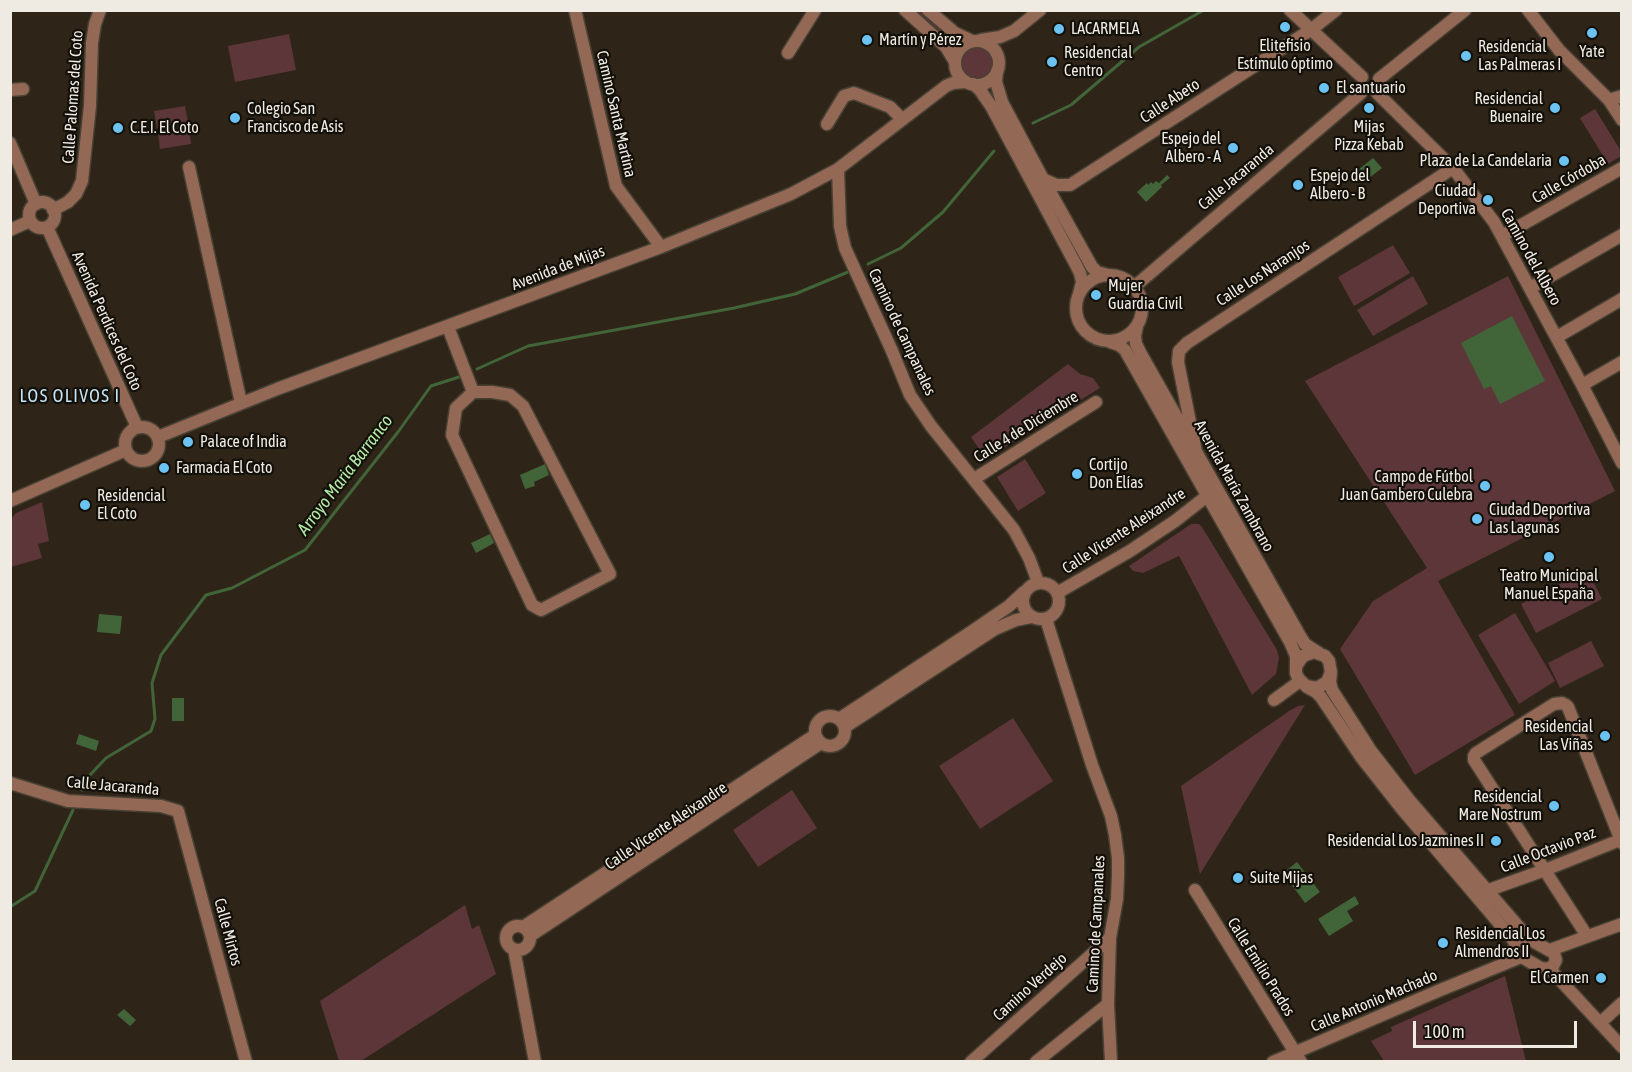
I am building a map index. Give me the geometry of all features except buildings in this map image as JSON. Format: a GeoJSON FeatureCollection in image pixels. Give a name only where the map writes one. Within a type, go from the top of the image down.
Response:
{"type":"FeatureCollection","features":[{"type":"Feature","properties":{"kind":"street","name":"Calle Palomas del Coto"},"geometry":{"type":"LineString","coordinates":[[53,210],[68,202],[76,194],[82,181],[90,106],[92,43],[100,10]]}},
{"type":"Feature","properties":{"kind":"street","name":"Camino Santa Martina"},"geometry":{"type":"LineString","coordinates":[[575,10],[616,186],[661,247]]}},
{"type":"Feature","properties":{"kind":"street"},"geometry":{"type":"LineString","coordinates":[[788,53],[815,10]]}},
{"type":"Feature","properties":{"kind":"street"},"geometry":{"type":"LineString","coordinates":[[905,10],[946,47],[958,74],[980,90],[991,106],[1080,273],[1082,282],[1076,304],[1081,326],[1089,335],[1098,340],[1110,342],[1119,340],[1130,334],[1137,326],[1142,307],[1140,297],[1127,281],[1097,272],[1092,267],[1002,102],[996,82],[1005,42],[1014,31],[1040,10]]}},
{"type":"Feature","properties":{"kind":"street"},"geometry":{"type":"LineString","coordinates":[[928,10],[955,33],[991,46],[996,51],[998,67],[988,82],[970,83]]}},
{"type":"Feature","properties":{"kind":"street"},"geometry":{"type":"LineString","coordinates":[[1290,10],[1362,77]]}},
{"type":"Feature","properties":{"kind":"street","name":"Calle Abeto"},"geometry":{"type":"LineString","coordinates":[[1042,179],[1056,185],[1070,185],[1312,29],[1335,10]]}},
{"type":"Feature","properties":{"kind":"street"},"geometry":{"type":"LineString","coordinates":[[1378,79],[1466,10]]}},
{"type":"Feature","properties":{"kind":"street"},"geometry":{"type":"LineString","coordinates":[[1528,10],[1559,50],[1615,98],[1622,120]]}},
{"type":"Feature","properties":{"kind":"street"},"geometry":{"type":"LineString","coordinates":[[955,64],[960,49],[965,44],[1000,37],[1014,31]]}},
{"type":"Feature","properties":{"kind":"street","name":"Avenida de Mijas"},"geometry":{"type":"LineString","coordinates":[[946,86],[955,64]]}},
{"type":"Feature","properties":{"kind":"street"},"geometry":{"type":"LineString","coordinates":[[1372,75],[1378,79],[1381,85],[1377,93],[1369,97],[1361,93],[1358,84],[1362,77],[1372,75]]}},
{"type":"Feature","properties":{"kind":"street","name":"Avenida de Mijas"},"geometry":{"type":"LineString","coordinates":[[158,437],[241,403],[661,247],[791,194],[838,169],[946,86],[953,82],[970,83]]}},
{"type":"Feature","properties":{"kind":"street"},"geometry":{"type":"LineString","coordinates":[[826,124],[844,96],[854,93],[890,106],[903,119]]}},
{"type":"Feature","properties":{"kind":"street","name":"Calle Jacaranda"},"geometry":{"type":"LineString","coordinates":[[1134,287],[1361,93]]}},
{"type":"Feature","properties":{"kind":"street","name":"Camino del Albero"},"geometry":{"type":"LineString","coordinates":[[1377,93],[1453,168],[1485,209],[1502,236],[1582,385],[1616,439],[1622,463]]}},
{"type":"Feature","properties":{"kind":"street"},"geometry":{"type":"LineString","coordinates":[[10,143],[36,204]]}},
{"type":"Feature","properties":{"kind":"street"},"geometry":{"type":"LineString","coordinates":[[189,167],[241,403]]}},
{"type":"Feature","properties":{"kind":"street","name":"Calle Los Naranjos"},"geometry":{"type":"LineString","coordinates":[[1196,452],[1178,362],[1179,351],[1187,343],[1453,168]]}},
{"type":"Feature","properties":{"kind":"street","name":"Calle Córdoba"},"geometry":{"type":"LineString","coordinates":[[1502,236],[1622,168]]}},
{"type":"Feature","properties":{"kind":"street","name":"Camino de Campanales"},"geometry":{"type":"LineString","coordinates":[[838,169],[840,226],[845,248],[910,395],[931,426],[1014,530],[1029,558],[1038,582]]}},
{"type":"Feature","properties":{"kind":"street"},"geometry":{"type":"LineString","coordinates":[[43,202],[53,210],[54,218],[47,227],[35,227],[30,221],[29,212],[36,204],[43,202]]}},
{"type":"Feature","properties":{"kind":"street"},"geometry":{"type":"LineString","coordinates":[[10,230],[30,221]]}},
{"type":"Feature","properties":{"kind":"street","name":"Avenida Perdices del Coto"},"geometry":{"type":"LineString","coordinates":[[47,227],[137,428]]}},
{"type":"Feature","properties":{"kind":"street"},"geometry":{"type":"LineString","coordinates":[[1530,288],[1622,235]]}},
{"type":"Feature","properties":{"kind":"street"},"geometry":{"type":"LineString","coordinates":[[1079,294],[1091,280],[1108,275]]}},
{"type":"Feature","properties":{"kind":"street"},"geometry":{"type":"LineString","coordinates":[[1557,337],[1622,299]]}},
{"type":"Feature","properties":{"kind":"street","name":"Avenida María Zambrano"},"geometry":{"type":"LineString","coordinates":[[1137,326],[1136,344],[1196,452],[1300,636],[1310,648],[1320,653]]}},
{"type":"Feature","properties":{"kind":"street"},"geometry":{"type":"LineString","coordinates":[[448,327],[473,392]]}},
{"type":"Feature","properties":{"kind":"street","name":"Avenida María Zambrano"},"geometry":{"type":"LineString","coordinates":[[1110,342],[1125,350],[1290,642],[1296,656],[1296,666]]}},
{"type":"Feature","properties":{"kind":"street"},"geometry":{"type":"LineString","coordinates":[[1582,385],[1622,362]]}},
{"type":"Feature","properties":{"kind":"street"},"geometry":{"type":"LineString","coordinates":[[473,392],[510,395],[523,406],[610,574],[541,610],[532,605],[452,435],[456,408],[473,392]]}},
{"type":"Feature","properties":{"kind":"street","name":"Calle 4 de Diciembre"},"geometry":{"type":"LineString","coordinates":[[974,479],[1096,402]]}},
{"type":"Feature","properties":{"kind":"street"},"geometry":{"type":"LineString","coordinates":[[146,427],[152,429],[158,437],[159,449],[151,459],[144,461],[134,459],[126,450],[126,437],[133,429],[146,427]]}},
{"type":"Feature","properties":{"kind":"street"},"geometry":{"type":"LineString","coordinates":[[10,501],[126,450]]}},
{"type":"Feature","properties":{"kind":"street","name":"Calle Vicente Aleixandre"},"geometry":{"type":"LineString","coordinates":[[1057,593],[1130,551],[1207,496]]}},
{"type":"Feature","properties":{"kind":"street"},"geometry":{"type":"LineString","coordinates":[[842,723],[1009,606],[1032,584],[1038,582],[1049,584],[1057,593],[1059,599],[1056,611],[1046,619],[1031,617],[1022,603],[1024,592]]}},
{"type":"Feature","properties":{"kind":"street","name":"Calle Vicente Aleixandre"},"geometry":{"type":"LineString","coordinates":[[842,723],[995,629],[1016,620],[1031,617]]}},
{"type":"Feature","properties":{"kind":"street","name":"Camino de Campanales"},"geometry":{"type":"LineString","coordinates":[[1046,619],[1092,765],[1111,816],[1115,835],[1118,876],[1117,899],[1110,938],[1108,1004],[1111,1062]]}},
{"type":"Feature","properties":{"kind":"street"},"geometry":{"type":"LineString","coordinates":[[1516,943],[1374,774],[1321,697],[1303,683],[1296,672],[1296,666],[1298,661],[1308,653],[1320,653],[1329,661],[1332,690],[1371,751],[1410,801],[1529,939]]}},
{"type":"Feature","properties":{"kind":"street"},"geometry":{"type":"LineString","coordinates":[[1303,683],[1317,688],[1330,677],[1331,672]]}},
{"type":"Feature","properties":{"kind":"street"},"geometry":{"type":"LineString","coordinates":[[1274,700],[1303,683]]}},
{"type":"Feature","properties":{"kind":"street"},"geometry":{"type":"LineString","coordinates":[[1587,936],[1474,760],[1474,756],[1554,704],[1562,703],[1568,707],[1621,841]]}},
{"type":"Feature","properties":{"kind":"street","name":"Calle Vicente Aleixandre"},"geometry":{"type":"LineString","coordinates":[[831,716],[842,723],[846,733],[837,746],[826,746],[818,739],[816,726],[822,719],[831,716]]}},
{"type":"Feature","properties":{"kind":"street","name":"Calle Vicente Aleixandre"},"geometry":{"type":"LineString","coordinates":[[527,931],[818,739]]}},
{"type":"Feature","properties":{"kind":"street","name":"Calle Jacaranda"},"geometry":{"type":"LineString","coordinates":[[10,783],[68,801],[160,806],[178,811]]}},
{"type":"Feature","properties":{"kind":"street","name":"Calle Mirtos"},"geometry":{"type":"LineString","coordinates":[[178,811],[246,1062]]}},
{"type":"Feature","properties":{"kind":"street","name":"Calle Octavio Paz"},"geometry":{"type":"LineString","coordinates":[[1486,891],[1621,841]]}},
{"type":"Feature","properties":{"kind":"street","name":"Calle Emilio Prados"},"geometry":{"type":"LineString","coordinates":[[1195,890],[1298,1057]]}},
{"type":"Feature","properties":{"kind":"street"},"geometry":{"type":"LineString","coordinates":[[1550,950],[1622,924]]}},
{"type":"Feature","properties":{"kind":"street"},"geometry":{"type":"LineString","coordinates":[[519,926],[527,931],[530,940],[526,947],[514,949],[506,940],[507,933],[512,927],[519,926]]}},
{"type":"Feature","properties":{"kind":"street","name":"Camino Verdejo"},"geometry":{"type":"LineString","coordinates":[[971,1062],[1110,938]]}},
{"type":"Feature","properties":{"kind":"street"},"geometry":{"type":"LineString","coordinates":[[1523,938],[1529,939],[1554,953],[1556,960],[1553,966],[1541,968],[1515,953],[1516,943],[1523,938]]}},
{"type":"Feature","properties":{"kind":"street"},"geometry":{"type":"LineString","coordinates":[[514,949],[535,1062]]}},
{"type":"Feature","properties":{"kind":"street","name":"Calle Antonio Machado"},"geometry":{"type":"LineString","coordinates":[[1272,1062],[1298,1057],[1438,991],[1521,957]]}},
{"type":"Feature","properties":{"kind":"street"},"geometry":{"type":"LineString","coordinates":[[1550,968],[1622,1047]]}},
{"type":"Feature","properties":{"kind":"street"},"geometry":{"type":"LineString","coordinates":[[1600,1023],[1622,1003]]}},
{"type":"Feature","properties":{"kind":"street"},"geometry":{"type":"LineString","coordinates":[[1036,1062],[1108,1004]]}},
{"type":"Feature","properties":{"kind":"shaded area"},"geometry":{"type":"Polygon","coordinates":[[[911,11],[919,11],[952,38],[949,41],[911,11]]]}},
{"type":"Feature","properties":{"kind":"shaded area"},"geometry":{"type":"Polygon","coordinates":[[[289,34],[296,70],[235,82],[228,46],[289,34]]]}},
{"type":"Feature","properties":{"kind":"shaded area"},"geometry":{"type":"Polygon","coordinates":[[[977,47],[988,52],[993,63],[988,74],[977,79],[966,74],[961,63],[966,52],[977,47]]]}},
{"type":"Feature","properties":{"kind":"shaded area"},"geometry":{"type":"Polygon","coordinates":[[[185,106],[188,122],[157,128],[154,111],[185,106]]]}},
{"type":"Feature","properties":{"kind":"shaded area"},"geometry":{"type":"Polygon","coordinates":[[[1595,109],[1621,151],[1621,156],[1608,164],[1580,118],[1595,109]]]}},
{"type":"Feature","properties":{"kind":"shaded area"},"geometry":{"type":"Polygon","coordinates":[[[189,128],[191,144],[160,149],[158,133],[189,128]]]}},
{"type":"Feature","properties":{"kind":"shaded area"},"geometry":{"type":"Polygon","coordinates":[[[1373,158],[1382,168],[1369,178],[1367,176],[1358,181],[1353,174],[1373,158]]]}},
{"type":"Feature","properties":{"kind":"shaded area"},"geometry":{"type":"Polygon","coordinates":[[[1167,175],[1170,178],[1146,202],[1137,192],[1147,183],[1148,185],[1151,182],[1153,184],[1156,181],[1159,183],[1167,175]]]}},
{"type":"Feature","properties":{"kind":"shaded area"},"geometry":{"type":"Polygon","coordinates":[[[1393,245],[1410,273],[1354,306],[1338,277],[1393,245]]]}},
{"type":"Feature","properties":{"kind":"shaded area"},"geometry":{"type":"Polygon","coordinates":[[[1413,276],[1428,304],[1373,336],[1357,310],[1413,276]]]}},
{"type":"Feature","properties":{"kind":"shaded area","name":"Ciudad Deportiva Las Lagunas"},"geometry":{"type":"Polygon","coordinates":[[[1508,276],[1615,491],[1438,581],[1515,715],[1415,775],[1340,649],[1373,601],[1427,568],[1305,381],[1508,276]]]}},
{"type":"Feature","properties":{"kind":"shaded area"},"geometry":{"type":"Polygon","coordinates":[[[1512,316],[1545,381],[1500,404],[1491,386],[1484,389],[1461,343],[1512,316]]]}},
{"type":"Feature","properties":{"kind":"shaded area"},"geometry":{"type":"Polygon","coordinates":[[[1068,364],[1080,374],[1093,378],[1100,388],[986,459],[971,437],[1068,364]]]}},
{"type":"Feature","properties":{"kind":"shaded area"},"geometry":{"type":"Polygon","coordinates":[[[1025,459],[1046,493],[1018,511],[997,477],[1025,459]]]}},
{"type":"Feature","properties":{"kind":"shaded area"},"geometry":{"type":"Polygon","coordinates":[[[545,464],[549,475],[534,482],[535,486],[525,489],[520,475],[545,464]]]}},
{"type":"Feature","properties":{"kind":"shaded area"},"geometry":{"type":"Polygon","coordinates":[[[42,502],[49,541],[38,544],[42,558],[11,567],[12,518],[16,513],[42,502]]]}},
{"type":"Feature","properties":{"kind":"shaded area"},"geometry":{"type":"Polygon","coordinates":[[[1191,524],[1199,524],[1202,527],[1277,650],[1279,658],[1276,674],[1252,695],[1179,556],[1143,573],[1133,571],[1129,566],[1191,524]]]}},
{"type":"Feature","properties":{"kind":"shaded area"},"geometry":{"type":"Polygon","coordinates":[[[490,534],[494,543],[476,553],[471,543],[490,534]]]}},
{"type":"Feature","properties":{"kind":"shaded area"},"geometry":{"type":"Polygon","coordinates":[[[1587,570],[1602,599],[1536,633],[1521,604],[1587,570]]]}},
{"type":"Feature","properties":{"kind":"shaded area"},"geometry":{"type":"Polygon","coordinates":[[[1515,613],[1555,681],[1519,704],[1478,635],[1515,613]]]}},
{"type":"Feature","properties":{"kind":"shaded area"},"geometry":{"type":"Polygon","coordinates":[[[99,614],[122,616],[120,634],[97,632],[99,614]]]}},
{"type":"Feature","properties":{"kind":"shaded area"},"geometry":{"type":"Polygon","coordinates":[[[1591,641],[1604,666],[1560,688],[1548,663],[1591,641]]]}},
{"type":"Feature","properties":{"kind":"shaded area"},"geometry":{"type":"Polygon","coordinates":[[[172,698],[184,698],[184,721],[172,721],[172,698]]]}},
{"type":"Feature","properties":{"kind":"shaded area"},"geometry":{"type":"Polygon","coordinates":[[[1305,705],[1200,874],[1181,786],[1289,711],[1305,705]]]}},
{"type":"Feature","properties":{"kind":"shaded area"},"geometry":{"type":"Polygon","coordinates":[[[1013,718],[1053,781],[980,829],[939,766],[1013,718]]]}},
{"type":"Feature","properties":{"kind":"shaded area"},"geometry":{"type":"Polygon","coordinates":[[[79,734],[99,741],[96,751],[76,744],[79,734]]]}},
{"type":"Feature","properties":{"kind":"shaded area"},"geometry":{"type":"Polygon","coordinates":[[[792,790],[817,828],[758,867],[733,830],[792,790]]]}},
{"type":"Feature","properties":{"kind":"shaded area"},"geometry":{"type":"Polygon","coordinates":[[[1297,862],[1320,892],[1305,903],[1283,873],[1297,862]]]}},
{"type":"Feature","properties":{"kind":"shaded area"},"geometry":{"type":"Polygon","coordinates":[[[1355,896],[1359,904],[1347,911],[1353,921],[1329,936],[1318,919],[1355,896]]]}},
{"type":"Feature","properties":{"kind":"shaded area"},"geometry":{"type":"Polygon","coordinates":[[[465,905],[472,929],[479,925],[496,974],[361,1061],[339,1061],[320,1001],[465,905]]]}},
{"type":"Feature","properties":{"kind":"shaded area"},"geometry":{"type":"Polygon","coordinates":[[[1505,976],[1526,1061],[1384,1061],[1371,1041],[1392,1031],[1391,1027],[1505,976]]]}},
{"type":"Feature","properties":{"kind":"shaded area"},"geometry":{"type":"Polygon","coordinates":[[[124,1009],[136,1020],[130,1026],[117,1015],[124,1009]]]}},
{"type":"Feature","properties":{"kind":"waterway","name":"Arroyo Maria Barranco"},"geometry":{"type":"LineString","coordinates":[[1033,123],[1071,105],[1139,47],[1204,10]]}},
{"type":"Feature","properties":{"kind":"waterway","name":"Arroyo Maria Barranco"},"geometry":{"type":"LineString","coordinates":[[868,264],[901,248],[943,212],[994,151]]}},
{"type":"Feature","properties":{"kind":"waterway","name":"Arroyo Maria Barranco"},"geometry":{"type":"LineString","coordinates":[[477,369],[528,346],[734,308],[795,294],[848,272]]}},
{"type":"Feature","properties":{"kind":"waterway","name":"Arroyo Maria Barranco"},"geometry":{"type":"LineString","coordinates":[[82,790],[90,775],[106,758],[151,731],[155,719],[152,683],[161,655],[206,595],[232,588],[305,550],[398,432],[431,386],[459,377]]}},
{"type":"Feature","properties":{"kind":"waterway","name":"Arroyo Maria Barranco"},"geometry":{"type":"LineString","coordinates":[[10,907],[35,891],[73,810]]}},
{"type":"Feature","properties":{"kind":"place","name":"Elitefisio Estímulo óptimo"},"geometry":{"type":"Point","coordinates":[1285,27]}},
{"type":"Feature","properties":{"kind":"place","name":"LACARMELA"},"geometry":{"type":"Point","coordinates":[1059,29]}},
{"type":"Feature","properties":{"kind":"place","name":"Yate"},"geometry":{"type":"Point","coordinates":[1592,33]}},
{"type":"Feature","properties":{"kind":"place","name":"Martín y Pérez"},"geometry":{"type":"Point","coordinates":[867,40]}},
{"type":"Feature","properties":{"kind":"place","name":"Residencial Las Palmeras I"},"geometry":{"type":"Point","coordinates":[1466,56]}},
{"type":"Feature","properties":{"kind":"place","name":"Residencial Centro"},"geometry":{"type":"Point","coordinates":[1052,62]}},
{"type":"Feature","properties":{"kind":"place","name":"El santuario"},"geometry":{"type":"Point","coordinates":[1324,88]}},
{"type":"Feature","properties":{"kind":"place","name":"Mijas Pizza Kebab"},"geometry":{"type":"Point","coordinates":[1369,108]}},
{"type":"Feature","properties":{"kind":"place","name":"Residencial Buenaire"},"geometry":{"type":"Point","coordinates":[1555,108]}},
{"type":"Feature","properties":{"kind":"place","name":"Colegio San Francisco de Asis"},"geometry":{"type":"Point","coordinates":[235,118]}},
{"type":"Feature","properties":{"kind":"place","name":"C.E.I. El Coto"},"geometry":{"type":"Point","coordinates":[118,128]}},
{"type":"Feature","properties":{"kind":"place","name":"Espejo del Albero - A"},"geometry":{"type":"Point","coordinates":[1233,148]}},
{"type":"Feature","properties":{"kind":"place","name":"Plaza de La Candelaria"},"geometry":{"type":"Point","coordinates":[1564,161]}},
{"type":"Feature","properties":{"kind":"place","name":"Espejo del Albero - B"},"geometry":{"type":"Point","coordinates":[1298,185]}},
{"type":"Feature","properties":{"kind":"place","name":"Ciudad Deportiva"},"geometry":{"type":"Point","coordinates":[1488,200]}},
{"type":"Feature","properties":{"kind":"place","name":"Mujer Guardia Civil"},"geometry":{"type":"Point","coordinates":[1096,295]}},
{"type":"Feature","properties":{"kind":"place","name":"Palace of India"},"geometry":{"type":"Point","coordinates":[188,442]}},
{"type":"Feature","properties":{"kind":"place","name":"Farmacia El Coto"},"geometry":{"type":"Point","coordinates":[164,468]}},
{"type":"Feature","properties":{"kind":"place","name":"Cortijo Don Elías"},"geometry":{"type":"Point","coordinates":[1077,474]}},
{"type":"Feature","properties":{"kind":"place","name":"Campo de Fútbol Juan Gambero Culebra"},"geometry":{"type":"Point","coordinates":[1485,486]}},
{"type":"Feature","properties":{"kind":"place","name":"Residencial El Coto"},"geometry":{"type":"Point","coordinates":[85,505]}},
{"type":"Feature","properties":{"kind":"place","name":"Ciudad Deportiva Las Lagunas"},"geometry":{"type":"Point","coordinates":[1477,519]}},
{"type":"Feature","properties":{"kind":"place","name":"Teatro Municipal Manuel España"},"geometry":{"type":"Point","coordinates":[1549,557]}},
{"type":"Feature","properties":{"kind":"place","name":"Residencial Las Viñas"},"geometry":{"type":"Point","coordinates":[1605,736]}},
{"type":"Feature","properties":{"kind":"place","name":"Residencial Mare Nostrum"},"geometry":{"type":"Point","coordinates":[1554,806]}},
{"type":"Feature","properties":{"kind":"place","name":"Residencial Los Jazmines II"},"geometry":{"type":"Point","coordinates":[1496,841]}},
{"type":"Feature","properties":{"kind":"place","name":"Suite Mijas"},"geometry":{"type":"Point","coordinates":[1238,878]}},
{"type":"Feature","properties":{"kind":"place","name":"Residencial Los Almendros II"},"geometry":{"type":"Point","coordinates":[1443,943]}},
{"type":"Feature","properties":{"kind":"place","name":"El Carmen"},"geometry":{"type":"Point","coordinates":[1601,978]}},
{"type":"Feature","properties":{"kind":"district","name":"LOS OLIVOS I"},"geometry":{"type":"Point","coordinates":[70,396]}}]}
